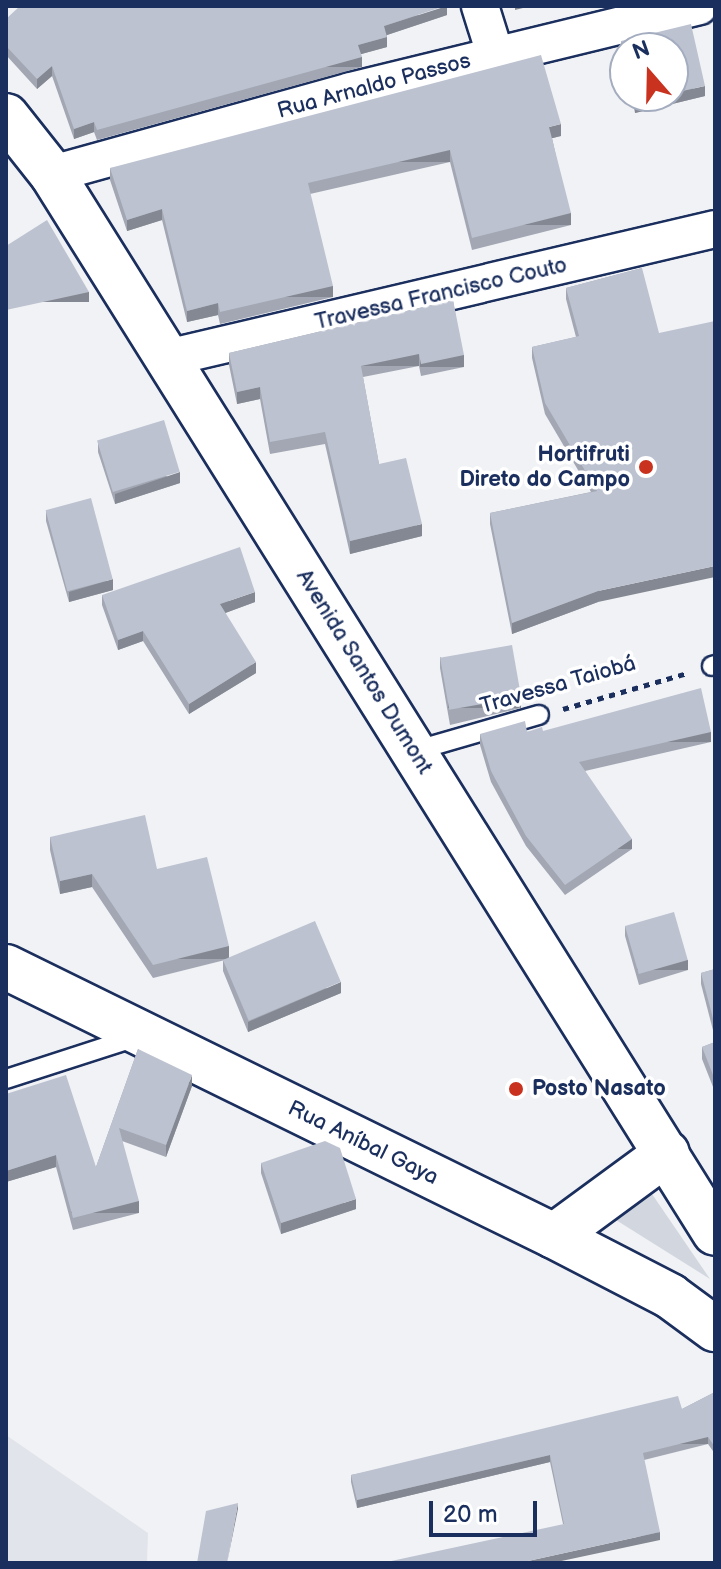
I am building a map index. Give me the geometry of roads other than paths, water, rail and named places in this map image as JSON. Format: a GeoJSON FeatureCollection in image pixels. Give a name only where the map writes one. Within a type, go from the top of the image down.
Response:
{"type":"FeatureCollection","features":[{"type":"Feature","properties":{"kind":"main road","name":"Avenida Santos Dumont"},"geometry":{"type":"LineString","coordinates":[[6,116],[52,174],[715,1233]]}},
{"type":"Feature","properties":{"kind":"main road","name":"Rua Aníbal Gaya"},"geometry":{"type":"LineString","coordinates":[[6,967],[554,1236],[670,1296],[715,1329]]}},
{"type":"Feature","properties":{"kind":"main road"},"geometry":{"type":"LineString","coordinates":[[554,1236],[667,1153]]}},
{"type":"Feature","properties":{"kind":"street"},"geometry":{"type":"LineString","coordinates":[[480,6],[495,54]]}},
{"type":"Feature","properties":{"kind":"street","name":"Rua Arnaldo Passos"},"geometry":{"type":"LineString","coordinates":[[52,174],[495,54],[699,6]]}},
{"type":"Feature","properties":{"kind":"street","name":"Travessa Francisco Couto"},"geometry":{"type":"LineString","coordinates":[[167,358],[715,229]]}},
{"type":"Feature","properties":{"kind":"lane","name":"Travessa Taiobá"},"geometry":{"type":"LineString","coordinates":[[414,751],[539,715]]}},
{"type":"Feature","properties":{"kind":"lane"},"geometry":{"type":"LineString","coordinates":[[6,1079],[142,1035]]}},
{"type":"Feature","properties":{"kind":"place","name":"Hortifruti Direto do Campo"},"geometry":{"type":"Point","coordinates":[646,467]}},
{"type":"Feature","properties":{"kind":"place","name":"Posto Nasato"},"geometry":{"type":"Point","coordinates":[516,1089]}}]}
